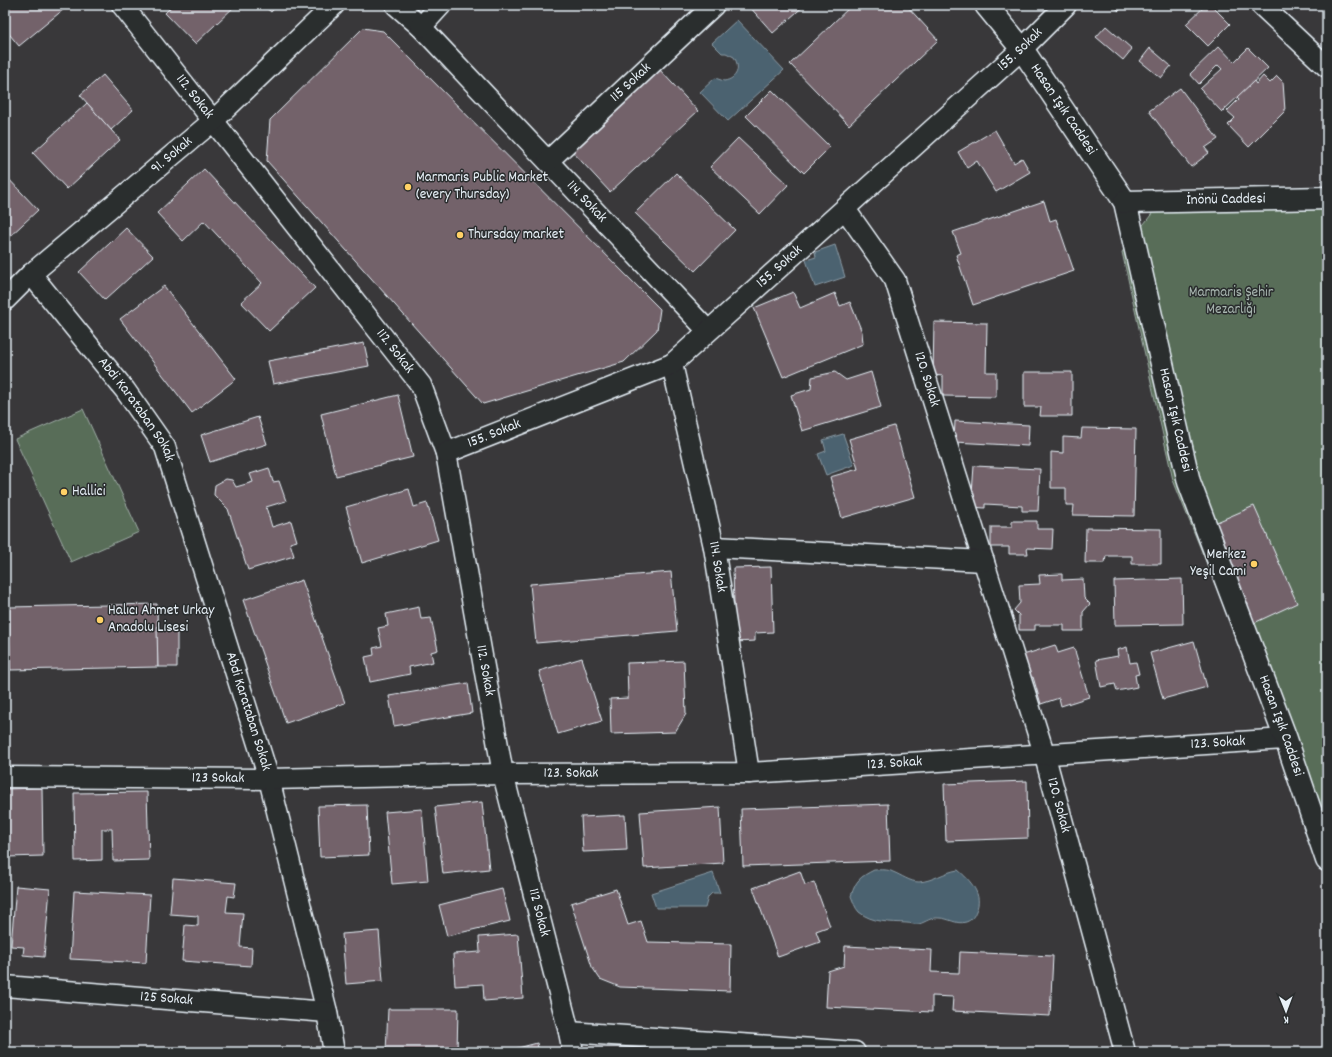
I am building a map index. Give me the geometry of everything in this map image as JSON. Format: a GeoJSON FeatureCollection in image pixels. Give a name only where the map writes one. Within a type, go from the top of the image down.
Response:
{"type":"FeatureCollection","features":[{"type":"Feature","properties":{"kind":"street","name":"112. Sokak"},"geometry":{"type":"LineString","coordinates":[[122,5],[421,385],[446,453],[503,774]]}},
{"type":"Feature","properties":{"kind":"street","name":"91. Sokak"},"geometry":{"type":"LineString","coordinates":[[5,300],[31,274],[213,121],[334,5]]}},
{"type":"Feature","properties":{"kind":"street","name":"114. Sokak"},"geometry":{"type":"LineString","coordinates":[[396,5],[421,26],[708,331]]}},
{"type":"Feature","properties":{"kind":"street"},"geometry":{"type":"LineString","coordinates":[[421,26],[441,5]]}},
{"type":"Feature","properties":{"kind":"street","name":"115 Sokak"},"geometry":{"type":"LineString","coordinates":[[548,161],[714,5]]}},
{"type":"Feature","properties":{"kind":"street","name":"Hasan Işık Caddesi"},"geometry":{"type":"LineString","coordinates":[[986,5],[1022,49],[1125,202],[1189,482],[1286,738],[1327,860]]}},
{"type":"Feature","properties":{"kind":"street","name":"155. Sokak"},"geometry":{"type":"LineString","coordinates":[[446,453],[672,364],[1022,49],[1066,5]]}},
{"type":"Feature","properties":{"kind":"street"},"geometry":{"type":"LineString","coordinates":[[1261,5],[1327,67]]}},
{"type":"Feature","properties":{"kind":"street","name":"İnönü Caddesi"},"geometry":{"type":"LineString","coordinates":[[1125,202],[1327,198]]}},
{"type":"Feature","properties":{"kind":"street","name":"120. Sokak"},"geometry":{"type":"LineString","coordinates":[[845,209],[895,280],[1044,754],[1125,1052]]}},
{"type":"Feature","properties":{"kind":"street","name":"Abdi Karataban Sokak"},"geometry":{"type":"LineString","coordinates":[[31,274],[125,390],[165,447],[269,779],[327,1012],[334,1052]]}},
{"type":"Feature","properties":{"kind":"street","name":"114. Sokak"},"geometry":{"type":"LineString","coordinates":[[672,364],[714,547],[749,773]]}},
{"type":"Feature","properties":{"kind":"street"},"geometry":{"type":"LineString","coordinates":[[714,547],[984,561]]}},
{"type":"Feature","properties":{"kind":"street","name":"123. Sokak"},"geometry":{"type":"LineString","coordinates":[[503,774],[749,773],[1286,738]]}},
{"type":"Feature","properties":{"kind":"street","name":"123 Sokak"},"geometry":{"type":"LineString","coordinates":[[5,777],[269,779],[503,774]]}},
{"type":"Feature","properties":{"kind":"street","name":"112 Sokak"},"geometry":{"type":"LineString","coordinates":[[503,774],[573,1052]]}},
{"type":"Feature","properties":{"kind":"street","name":"125 Sokak"},"geometry":{"type":"LineString","coordinates":[[5,986],[327,1012]]}},
{"type":"Feature","properties":{"kind":"street"},"geometry":{"type":"LineString","coordinates":[[569,1032],[855,1052]]}},
{"type":"Feature","properties":{"kind":"green space","name":"Marmaris Şehir Mezarlığı"},"geometry":{"type":"Polygon","coordinates":[[[1327,204],[1327,826],[1313,827],[1173,480],[1122,252],[1158,206],[1327,204]]]}},
{"type":"Feature","properties":{"kind":"green space"},"geometry":{"type":"Polygon","coordinates":[[[83,409],[139,532],[71,562],[15,439],[83,409]]]}},
{"type":"Feature","properties":{"kind":"water"},"geometry":{"type":"Polygon","coordinates":[[[737,20],[784,70],[728,121],[700,92],[715,78],[724,81],[735,75],[737,65],[734,57],[726,53],[722,53],[712,43],[737,20]]]}},
{"type":"Feature","properties":{"kind":"water"},"geometry":{"type":"Polygon","coordinates":[[[835,245],[845,277],[815,287],[806,260],[816,257],[815,252],[835,245]]]}},
{"type":"Feature","properties":{"kind":"water"},"geometry":{"type":"Polygon","coordinates":[[[843,434],[854,465],[826,475],[818,454],[826,451],[823,440],[843,434]]]}},
{"type":"Feature","properties":{"kind":"water"},"geometry":{"type":"Polygon","coordinates":[[[874,870],[889,870],[909,880],[919,882],[958,870],[971,883],[977,894],[978,905],[974,916],[968,921],[962,923],[943,918],[936,918],[916,924],[882,921],[864,916],[859,912],[851,896],[859,880],[874,870]]]}},
{"type":"Feature","properties":{"kind":"water"},"geometry":{"type":"Polygon","coordinates":[[[713,873],[720,893],[712,893],[708,897],[705,908],[656,908],[651,893],[713,873]]]}},
{"type":"Feature","properties":{"kind":"building"},"geometry":{"type":"Polygon","coordinates":[[[5,5],[60,5],[64,9],[19,46],[5,29],[5,5]]]}},
{"type":"Feature","properties":{"kind":"building"},"geometry":{"type":"Polygon","coordinates":[[[173,5],[236,5],[195,44],[165,13],[173,5]]]}},
{"type":"Feature","properties":{"kind":"building"},"geometry":{"type":"Polygon","coordinates":[[[263,5],[277,5],[271,12],[263,5]]]}},
{"type":"Feature","properties":{"kind":"building"},"geometry":{"type":"Polygon","coordinates":[[[748,5],[805,5],[773,33],[748,5]]]}},
{"type":"Feature","properties":{"kind":"building"},"geometry":{"type":"Polygon","coordinates":[[[852,5],[906,5],[938,40],[849,125],[790,64],[852,5]]]}},
{"type":"Feature","properties":{"kind":"building"},"geometry":{"type":"Polygon","coordinates":[[[1112,5],[1124,5],[1119,11],[1112,5]]]}},
{"type":"Feature","properties":{"kind":"building"},"geometry":{"type":"Polygon","coordinates":[[[1206,5],[1211,5],[1230,24],[1208,46],[1186,24],[1206,5]]]}},
{"type":"Feature","properties":{"kind":"building"},"geometry":{"type":"Polygon","coordinates":[[[1106,26],[1132,49],[1123,60],[1096,37],[1106,26]]]}},
{"type":"Feature","properties":{"kind":"building","name":"Thursday market"},"geometry":{"type":"Polygon","coordinates":[[[363,28],[383,31],[660,309],[657,330],[624,362],[483,404],[267,161],[270,120],[363,28]]]}},
{"type":"Feature","properties":{"kind":"building"},"geometry":{"type":"Polygon","coordinates":[[[1219,46],[1234,62],[1248,48],[1268,68],[1222,112],[1200,89],[1222,69],[1218,65],[1199,84],[1190,74],[1219,46]]]}},
{"type":"Feature","properties":{"kind":"building"},"geometry":{"type":"Polygon","coordinates":[[[1150,48],[1171,66],[1161,78],[1140,61],[1150,48]]]}},
{"type":"Feature","properties":{"kind":"building"},"geometry":{"type":"Polygon","coordinates":[[[659,69],[698,111],[610,192],[570,149],[659,69]]]}},
{"type":"Feature","properties":{"kind":"building"},"geometry":{"type":"Polygon","coordinates":[[[103,75],[133,110],[111,130],[80,95],[103,75]]]}},
{"type":"Feature","properties":{"kind":"building"},"geometry":{"type":"Polygon","coordinates":[[[1263,76],[1270,83],[1277,76],[1283,82],[1285,111],[1249,147],[1228,125],[1235,118],[1227,111],[1239,99],[1237,97],[1254,81],[1256,84],[1263,76]]]}},
{"type":"Feature","properties":{"kind":"building"},"geometry":{"type":"Polygon","coordinates":[[[1180,88],[1218,139],[1205,148],[1209,153],[1191,167],[1149,111],[1180,88]]]}},
{"type":"Feature","properties":{"kind":"building"},"geometry":{"type":"Polygon","coordinates":[[[772,90],[830,147],[804,173],[746,116],[772,90]]]}},
{"type":"Feature","properties":{"kind":"building"},"geometry":{"type":"Polygon","coordinates":[[[87,103],[120,140],[67,189],[33,153],[87,103]]]}},
{"type":"Feature","properties":{"kind":"building"},"geometry":{"type":"Polygon","coordinates":[[[995,130],[1014,163],[1022,158],[1030,172],[996,192],[977,161],[967,168],[958,152],[995,130]]]}},
{"type":"Feature","properties":{"kind":"building"},"geometry":{"type":"Polygon","coordinates":[[[738,138],[788,185],[760,214],[710,167],[738,138]]]}},
{"type":"Feature","properties":{"kind":"building"},"geometry":{"type":"Polygon","coordinates":[[[204,169],[315,288],[269,331],[241,302],[262,283],[204,221],[183,241],[157,213],[204,169]]]}},
{"type":"Feature","properties":{"kind":"building"},"geometry":{"type":"Polygon","coordinates":[[[676,173],[735,230],[695,271],[635,213],[676,173]]]}},
{"type":"Feature","properties":{"kind":"building"},"geometry":{"type":"Polygon","coordinates":[[[5,175],[38,210],[8,238],[5,234],[5,175]]]}},
{"type":"Feature","properties":{"kind":"building"},"geometry":{"type":"Polygon","coordinates":[[[1044,201],[1050,221],[1056,219],[1074,271],[973,305],[956,255],[961,253],[953,232],[1044,201]]]}},
{"type":"Feature","properties":{"kind":"building"},"geometry":{"type":"Polygon","coordinates":[[[126,228],[153,256],[105,300],[79,272],[126,228]]]}},
{"type":"Feature","properties":{"kind":"building"},"geometry":{"type":"Polygon","coordinates":[[[164,286],[236,379],[192,413],[120,319],[164,286]]]}},
{"type":"Feature","properties":{"kind":"building"},"geometry":{"type":"Polygon","coordinates":[[[793,292],[800,308],[835,293],[840,306],[850,302],[862,332],[863,344],[783,377],[754,308],[793,292]]]}},
{"type":"Feature","properties":{"kind":"building"},"geometry":{"type":"Polygon","coordinates":[[[934,322],[987,323],[986,372],[996,372],[996,397],[943,396],[943,376],[933,375],[934,322]]]}},
{"type":"Feature","properties":{"kind":"building"},"geometry":{"type":"Polygon","coordinates":[[[364,343],[369,366],[273,384],[268,361],[364,343]]]}},
{"type":"Feature","properties":{"kind":"building"},"geometry":{"type":"Polygon","coordinates":[[[835,372],[846,380],[871,372],[881,407],[802,431],[791,395],[811,389],[812,377],[835,372]]]}},
{"type":"Feature","properties":{"kind":"building"},"geometry":{"type":"Polygon","coordinates":[[[1024,372],[1072,372],[1072,416],[1040,416],[1041,407],[1024,407],[1024,372]]]}},
{"type":"Feature","properties":{"kind":"building"},"geometry":{"type":"Polygon","coordinates":[[[398,395],[413,457],[336,476],[321,414],[398,395]]]}},
{"type":"Feature","properties":{"kind":"building"},"geometry":{"type":"Polygon","coordinates":[[[258,417],[267,444],[210,462],[201,435],[258,417]]]}},
{"type":"Feature","properties":{"kind":"building"},"geometry":{"type":"Polygon","coordinates":[[[955,421],[1029,425],[1028,446],[954,442],[955,421]]]}},
{"type":"Feature","properties":{"kind":"building"},"geometry":{"type":"Polygon","coordinates":[[[894,426],[915,497],[842,518],[830,477],[858,469],[849,439],[894,426]]]}},
{"type":"Feature","properties":{"kind":"building"},"geometry":{"type":"Polygon","coordinates":[[[1082,428],[1136,429],[1134,516],[1073,515],[1074,505],[1066,505],[1066,488],[1051,488],[1051,452],[1063,453],[1063,437],[1081,438],[1082,428]]]}},
{"type":"Feature","properties":{"kind":"building"},"geometry":{"type":"Polygon","coordinates":[[[974,466],[1040,469],[1038,511],[1022,511],[1022,506],[985,504],[985,508],[971,507],[974,466]]]}},
{"type":"Feature","properties":{"kind":"building"},"geometry":{"type":"Polygon","coordinates":[[[269,468],[273,482],[279,481],[286,501],[266,507],[272,527],[291,521],[297,541],[290,543],[294,556],[248,570],[228,509],[214,495],[215,485],[226,479],[232,480],[236,487],[253,482],[250,474],[269,468]]]}},
{"type":"Feature","properties":{"kind":"building"},"geometry":{"type":"Polygon","coordinates":[[[409,489],[414,507],[427,503],[438,540],[362,563],[346,507],[409,489]]]}},
{"type":"Feature","properties":{"kind":"building","name":"Merkez Yeşil Cami"},"geometry":{"type":"Polygon","coordinates":[[[1254,506],[1297,603],[1254,623],[1210,525],[1254,506]]]}},
{"type":"Feature","properties":{"kind":"building"},"geometry":{"type":"Polygon","coordinates":[[[1012,521],[1037,521],[1037,529],[1053,529],[1052,549],[1027,548],[1028,554],[1009,554],[1009,547],[991,547],[991,527],[1012,527],[1012,521]]]}},
{"type":"Feature","properties":{"kind":"building"},"geometry":{"type":"Polygon","coordinates":[[[1086,528],[1161,529],[1161,564],[1132,564],[1132,556],[1106,556],[1105,563],[1085,563],[1086,528]]]}},
{"type":"Feature","properties":{"kind":"building"},"geometry":{"type":"Polygon","coordinates":[[[771,567],[773,632],[755,633],[755,641],[735,642],[733,568],[771,567]]]}},
{"type":"Feature","properties":{"kind":"building"},"geometry":{"type":"Polygon","coordinates":[[[671,572],[677,631],[536,643],[530,584],[671,572]]]}},
{"type":"Feature","properties":{"kind":"building"},"geometry":{"type":"Polygon","coordinates":[[[1062,574],[1062,580],[1083,579],[1084,598],[1090,604],[1083,612],[1083,631],[1064,631],[1064,625],[1035,625],[1035,630],[1019,630],[1019,615],[1014,610],[1020,603],[1019,585],[1040,584],[1039,575],[1062,574]]]}},
{"type":"Feature","properties":{"kind":"building"},"geometry":{"type":"Polygon","coordinates":[[[1182,579],[1183,624],[1115,625],[1114,581],[1182,579]]]}},
{"type":"Feature","properties":{"kind":"building"},"geometry":{"type":"Polygon","coordinates":[[[302,580],[345,703],[286,723],[243,600],[302,580]]]}},
{"type":"Feature","properties":{"kind":"building"},"geometry":{"type":"Polygon","coordinates":[[[157,604],[158,667],[10,670],[9,607],[157,604]]]}},
{"type":"Feature","properties":{"kind":"building"},"geometry":{"type":"Polygon","coordinates":[[[5,607],[9,607],[10,670],[5,670],[5,607]]]}},
{"type":"Feature","properties":{"kind":"building"},"geometry":{"type":"Polygon","coordinates":[[[419,607],[421,619],[431,618],[438,650],[431,652],[433,662],[409,667],[410,674],[370,682],[365,657],[374,655],[373,648],[382,646],[378,628],[388,626],[386,614],[419,607]]]}},
{"type":"Feature","properties":{"kind":"building"},"geometry":{"type":"Polygon","coordinates":[[[157,630],[177,630],[177,667],[158,667],[157,630]]]}},
{"type":"Feature","properties":{"kind":"building"},"geometry":{"type":"Polygon","coordinates":[[[1194,641],[1207,687],[1163,699],[1150,653],[1194,641]]]}},
{"type":"Feature","properties":{"kind":"building"},"geometry":{"type":"Polygon","coordinates":[[[1055,645],[1058,653],[1074,648],[1089,697],[1061,706],[1059,698],[1041,704],[1033,677],[1028,679],[1020,656],[1055,645]]]}},
{"type":"Feature","properties":{"kind":"building"},"geometry":{"type":"Polygon","coordinates":[[[1127,647],[1130,663],[1136,662],[1139,674],[1135,675],[1137,687],[1117,691],[1115,684],[1101,687],[1096,660],[1118,656],[1117,650],[1127,647]]]}},
{"type":"Feature","properties":{"kind":"building"},"geometry":{"type":"Polygon","coordinates":[[[582,658],[602,721],[558,734],[539,671],[582,658]]]}},
{"type":"Feature","properties":{"kind":"building"},"geometry":{"type":"Polygon","coordinates":[[[684,661],[686,714],[675,732],[611,734],[610,699],[628,698],[627,663],[684,661]]]}},
{"type":"Feature","properties":{"kind":"building"},"geometry":{"type":"Polygon","coordinates":[[[468,683],[472,713],[394,726],[389,696],[468,683]]]}},
{"type":"Feature","properties":{"kind":"building"},"geometry":{"type":"Polygon","coordinates":[[[1027,781],[1028,838],[946,841],[944,784],[1027,781]]]}},
{"type":"Feature","properties":{"kind":"building"},"geometry":{"type":"Polygon","coordinates":[[[42,788],[43,856],[7,857],[5,789],[42,788]]]}},
{"type":"Feature","properties":{"kind":"building"},"geometry":{"type":"Polygon","coordinates":[[[147,792],[149,860],[113,861],[112,829],[102,829],[102,860],[75,861],[74,793],[147,792]]]}},
{"type":"Feature","properties":{"kind":"building"},"geometry":{"type":"Polygon","coordinates":[[[482,802],[489,869],[443,874],[435,807],[482,802]]]}},
{"type":"Feature","properties":{"kind":"building"},"geometry":{"type":"Polygon","coordinates":[[[888,804],[890,861],[743,866],[741,809],[888,804]]]}},
{"type":"Feature","properties":{"kind":"building"},"geometry":{"type":"Polygon","coordinates":[[[367,805],[369,855],[320,857],[318,806],[367,805]]]}},
{"type":"Feature","properties":{"kind":"building"},"geometry":{"type":"Polygon","coordinates":[[[720,807],[723,863],[644,868],[640,812],[720,807]]]}},
{"type":"Feature","properties":{"kind":"building"},"geometry":{"type":"Polygon","coordinates":[[[422,809],[428,881],[392,884],[385,812],[422,809]]]}},
{"type":"Feature","properties":{"kind":"building"},"geometry":{"type":"Polygon","coordinates":[[[625,815],[627,850],[583,852],[581,817],[625,815]]]}},
{"type":"Feature","properties":{"kind":"building"},"geometry":{"type":"Polygon","coordinates":[[[800,871],[805,885],[814,882],[830,926],[816,931],[820,942],[778,957],[753,888],[800,871]]]}},
{"type":"Feature","properties":{"kind":"building"},"geometry":{"type":"Polygon","coordinates":[[[173,878],[236,883],[234,897],[228,896],[226,912],[243,913],[240,947],[252,948],[251,966],[182,961],[185,925],[198,926],[198,916],[170,914],[173,878]]]}},
{"type":"Feature","properties":{"kind":"building"},"geometry":{"type":"Polygon","coordinates":[[[16,886],[50,889],[44,957],[23,955],[24,947],[11,946],[16,886]]]}},
{"type":"Feature","properties":{"kind":"building"},"geometry":{"type":"Polygon","coordinates":[[[502,889],[510,921],[447,936],[439,905],[502,889]]]}},
{"type":"Feature","properties":{"kind":"building"},"geometry":{"type":"Polygon","coordinates":[[[616,889],[628,925],[641,921],[648,942],[731,944],[730,991],[620,987],[600,979],[592,967],[571,903],[616,889]]]}},
{"type":"Feature","properties":{"kind":"building"},"geometry":{"type":"Polygon","coordinates":[[[74,891],[150,895],[146,963],[70,959],[74,891]]]}},
{"type":"Feature","properties":{"kind":"building"},"geometry":{"type":"Polygon","coordinates":[[[379,931],[383,981],[346,984],[342,934],[379,931]]]}},
{"type":"Feature","properties":{"kind":"building"},"geometry":{"type":"Polygon","coordinates":[[[518,934],[523,998],[484,1001],[483,984],[455,986],[453,954],[480,952],[479,937],[518,934]]]}},
{"type":"Feature","properties":{"kind":"building"},"geometry":{"type":"Polygon","coordinates":[[[845,946],[932,950],[931,972],[959,973],[960,952],[1053,956],[1050,1016],[952,1011],[953,997],[932,996],[932,1012],[826,1007],[828,971],[844,966],[845,946]]]}},
{"type":"Feature","properties":{"kind":"building"},"geometry":{"type":"Polygon","coordinates":[[[388,1009],[458,1009],[457,1052],[386,1052],[388,1009]]]}},
{"type":"Feature","properties":{"kind":"building"},"geometry":{"type":"Polygon","coordinates":[[[537,1043],[539,1052],[503,1052],[537,1043]]]}},
{"type":"Feature","properties":{"kind":"building"},"geometry":{"type":"Polygon","coordinates":[[[620,1049],[683,1049],[683,1052],[620,1052],[620,1049]]]}},
{"type":"Feature","properties":{"kind":"waterway"},"geometry":{"type":"LineString","coordinates":[[5,1048],[7,1052]]}},
{"type":"Feature","properties":{"kind":"place","name":"Marmaris Public Market (every Thursday)"},"geometry":{"type":"Point","coordinates":[408,187]}},
{"type":"Feature","properties":{"kind":"place","name":"Thursday market"},"geometry":{"type":"Point","coordinates":[460,235]}},
{"type":"Feature","properties":{"kind":"place","name":"Hallici"},"geometry":{"type":"Point","coordinates":[64,492]}},
{"type":"Feature","properties":{"kind":"place","name":"Merkez Yeşil Cami"},"geometry":{"type":"Point","coordinates":[1254,564]}},
{"type":"Feature","properties":{"kind":"place","name":"Halıcı Ahmet Urkay Anadolu Lisesi"},"geometry":{"type":"Point","coordinates":[100,620]}}]}
